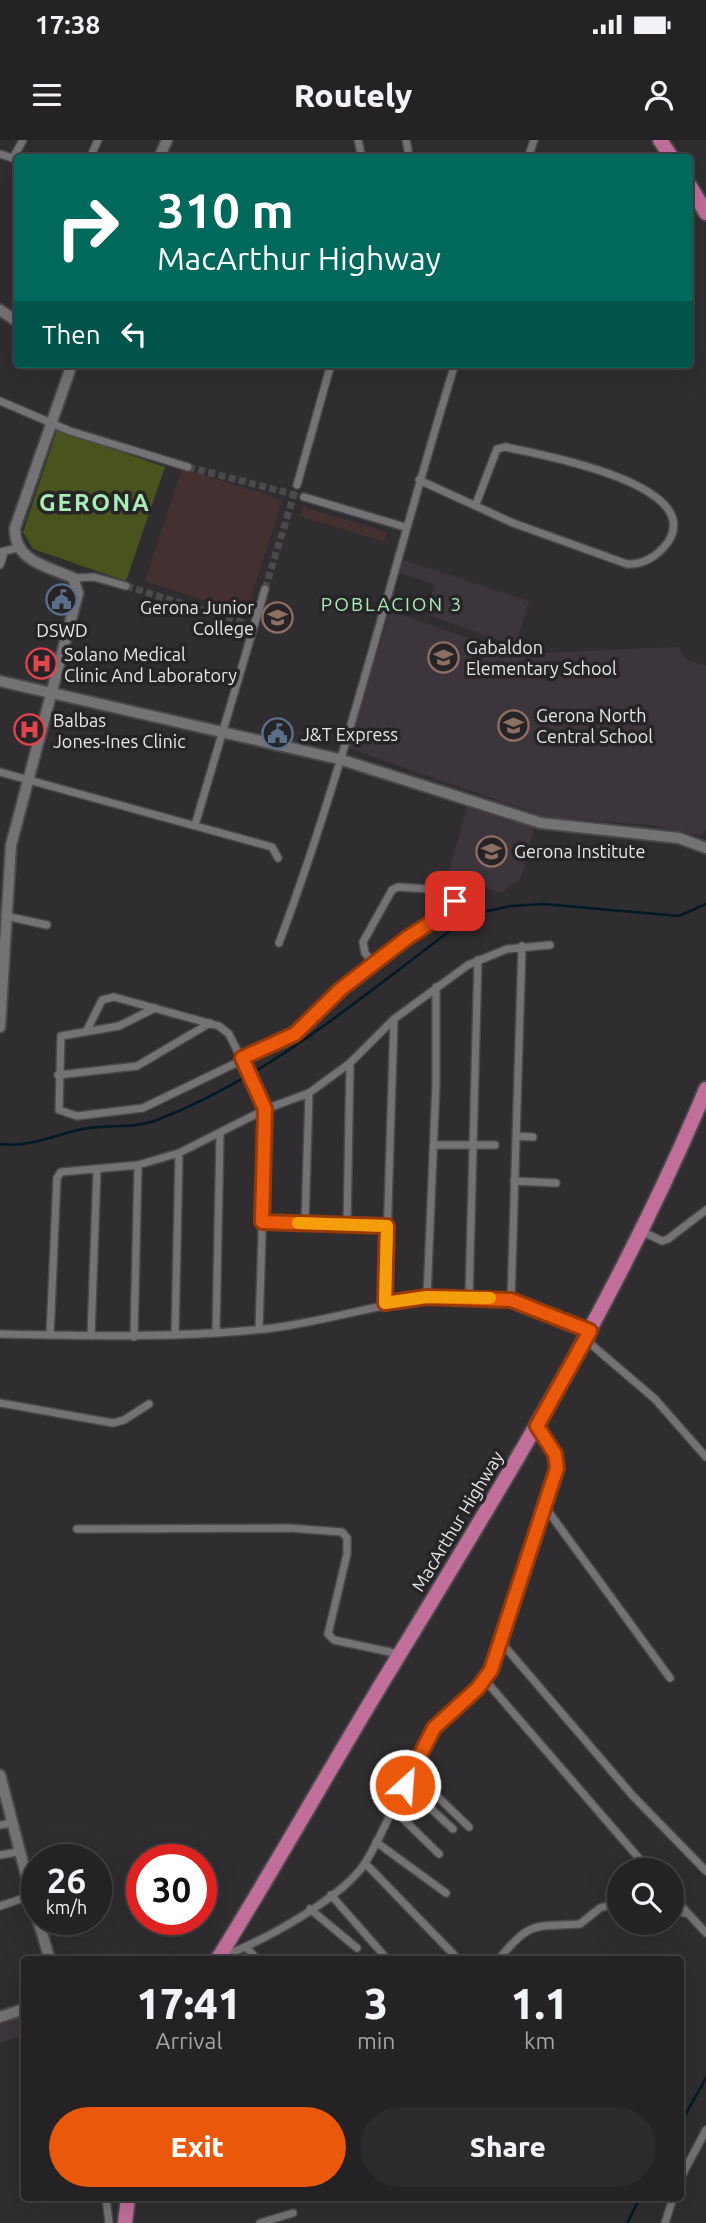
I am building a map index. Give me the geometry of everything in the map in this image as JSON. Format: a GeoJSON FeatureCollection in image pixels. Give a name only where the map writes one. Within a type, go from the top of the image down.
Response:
{"type":"FeatureCollection","features":[{"type":"Feature","properties":{"kind":"highway"},"geometry":{"type":"LineString","coordinates":[[693,191],[706,213]]}},
{"type":"Feature","properties":{"kind":"highway","name":"MacArthur Highway"},"geometry":{"type":"LineString","coordinates":[[218,1956],[537,1426],[588,1336],[706,1089]]}},
{"type":"Feature","properties":{"kind":"highway"},"geometry":{"type":"LineString","coordinates":[[125,2223],[128,2201]]}},
{"type":"Feature","properties":{"kind":"main road"},"geometry":{"type":"LineString","coordinates":[[0,1027],[5,916],[3,895],[11,845],[77,601],[78,587],[74,578],[32,561],[18,548],[15,535],[17,519],[70,368]]}},
{"type":"Feature","properties":{"kind":"main road"},"geometry":{"type":"LineString","coordinates":[[0,681],[339,758],[541,823],[680,838],[705,846]]}},
{"type":"Feature","properties":{"kind":"main road"},"geometry":{"type":"LineString","coordinates":[[0,1776],[5,1824],[21,1863]]}},
{"type":"Feature","properties":{"kind":"main road"},"geometry":{"type":"LineString","coordinates":[[42,1935],[49,1956]]}},
{"type":"Feature","properties":{"kind":"main road"},"geometry":{"type":"LineString","coordinates":[[0,2017],[21,2010]]}},
{"type":"Feature","properties":{"kind":"street"},"geometry":{"type":"LineString","coordinates":[[406,140],[408,149]]}},
{"type":"Feature","properties":{"kind":"street"},"geometry":{"type":"LineString","coordinates":[[297,485],[330,368]]}},
{"type":"Feature","properties":{"kind":"street"},"geometry":{"type":"LineString","coordinates":[[279,943],[303,880],[352,723],[405,527],[454,368]]}},
{"type":"Feature","properties":{"kind":"street"},"geometry":{"type":"LineString","coordinates":[[0,401],[50,420],[70,431],[188,467]]}},
{"type":"Feature","properties":{"kind":"street"},"geometry":{"type":"LineString","coordinates":[[419,480],[513,523],[629,565],[645,562],[662,549],[675,526],[674,513],[668,504],[638,486],[562,459],[502,447],[497,449],[476,504]]}},
{"type":"Feature","properties":{"kind":"street"},"geometry":{"type":"LineString","coordinates":[[304,497],[405,527]]}},
{"type":"Feature","properties":{"kind":"street"},"geometry":{"type":"LineString","coordinates":[[0,565],[2,552],[18,548]]}},
{"type":"Feature","properties":{"kind":"street"},"geometry":{"type":"LineString","coordinates":[[74,578],[89,576],[126,586]]}},
{"type":"Feature","properties":{"kind":"street"},"geometry":{"type":"LineString","coordinates":[[195,825],[265,590]]}},
{"type":"Feature","properties":{"kind":"street"},"geometry":{"type":"LineString","coordinates":[[244,623],[254,626]]}},
{"type":"Feature","properties":{"kind":"street"},"geometry":{"type":"LineString","coordinates":[[0,772],[272,847],[278,858]]}},
{"type":"Feature","properties":{"kind":"street"},"geometry":{"type":"LineString","coordinates":[[155,1008],[119,1026],[61,1036],[57,1105],[63,1114],[114,1114],[164,1100],[295,1034],[341,989],[373,963],[449,911],[455,901],[453,895],[444,890],[398,887],[392,890],[363,942],[365,953],[373,963]]}},
{"type":"Feature","properties":{"kind":"street"},"geometry":{"type":"LineString","coordinates":[[5,916],[47,925]]}},
{"type":"Feature","properties":{"kind":"street"},"geometry":{"type":"LineString","coordinates":[[50,1335],[57,1178],[61,1172],[138,1165],[179,1153],[265,1109],[309,1093],[350,1063],[394,1019],[478,960],[522,946],[550,945]]}},
{"type":"Feature","properties":{"kind":"street"},"geometry":{"type":"LineString","coordinates":[[511,1300],[522,946]]}},
{"type":"Feature","properties":{"kind":"street"},"geometry":{"type":"LineString","coordinates":[[469,1297],[478,960]]}},
{"type":"Feature","properties":{"kind":"street"},"geometry":{"type":"LineString","coordinates":[[427,1297],[434,1145],[436,987]]}},
{"type":"Feature","properties":{"kind":"street"},"geometry":{"type":"LineString","coordinates":[[87,1030],[99,1003],[107,998],[210,1023],[227,1031],[265,1109],[259,1329]]}},
{"type":"Feature","properties":{"kind":"street"},"geometry":{"type":"LineString","coordinates":[[385,1303],[394,1019]]}},
{"type":"Feature","properties":{"kind":"street"},"geometry":{"type":"LineString","coordinates":[[58,1074],[137,1066],[210,1023]]}},
{"type":"Feature","properties":{"kind":"street"},"geometry":{"type":"LineString","coordinates":[[347,1225],[350,1063]]}},
{"type":"Feature","properties":{"kind":"street"},"geometry":{"type":"LineString","coordinates":[[305,1223],[309,1093]]}},
{"type":"Feature","properties":{"kind":"street"},"geometry":{"type":"LineString","coordinates":[[216,1332],[220,1134]]}},
{"type":"Feature","properties":{"kind":"street"},"geometry":{"type":"LineString","coordinates":[[516,1136],[533,1137]]}},
{"type":"Feature","properties":{"kind":"street"},"geometry":{"type":"LineString","coordinates":[[434,1145],[495,1145]]}},
{"type":"Feature","properties":{"kind":"street"},"geometry":{"type":"LineString","coordinates":[[175,1335],[179,1153]]}},
{"type":"Feature","properties":{"kind":"street"},"geometry":{"type":"LineString","coordinates":[[134,1336],[138,1165]]}},
{"type":"Feature","properties":{"kind":"street"},"geometry":{"type":"LineString","coordinates":[[91,1336],[97,1170]]}},
{"type":"Feature","properties":{"kind":"street"},"geometry":{"type":"LineString","coordinates":[[514,1181],[556,1183]]}},
{"type":"Feature","properties":{"kind":"street"},"geometry":{"type":"LineString","coordinates":[[640,1231],[662,1241],[706,1210]]}},
{"type":"Feature","properties":{"kind":"street"},"geometry":{"type":"LineString","coordinates":[[262,1222],[387,1226]]}},
{"type":"Feature","properties":{"kind":"street"},"geometry":{"type":"LineString","coordinates":[[0,1334],[175,1335],[259,1329],[427,1297],[511,1300],[588,1336],[655,1399],[706,1457]]}},
{"type":"Feature","properties":{"kind":"street"},"geometry":{"type":"LineString","coordinates":[[0,1403],[113,1423],[124,1420],[149,1404]]}},
{"type":"Feature","properties":{"kind":"street"},"geometry":{"type":"LineString","coordinates":[[224,1956],[246,1947],[310,1909],[331,1895],[365,1863],[434,1728],[485,1680],[545,1507],[557,1461],[537,1426]]}},
{"type":"Feature","properties":{"kind":"street"},"geometry":{"type":"LineString","coordinates":[[545,1507],[670,1678]]}},
{"type":"Feature","properties":{"kind":"street"},"geometry":{"type":"LineString","coordinates":[[77,1529],[289,1528],[342,1532],[347,1538],[347,1554],[328,1634],[334,1640],[400,1654]]}},
{"type":"Feature","properties":{"kind":"street"},"geometry":{"type":"LineString","coordinates":[[500,1641],[632,1795],[706,1871]]}},
{"type":"Feature","properties":{"kind":"street"},"geometry":{"type":"LineString","coordinates":[[485,1680],[639,1858]]}},
{"type":"Feature","properties":{"kind":"street"},"geometry":{"type":"LineString","coordinates":[[412,1772],[469,1827]]}},
{"type":"Feature","properties":{"kind":"street"},"geometry":{"type":"LineString","coordinates":[[405,1785],[453,1829]]}},
{"type":"Feature","properties":{"kind":"street"},"geometry":{"type":"LineString","coordinates":[[393,1809],[439,1854]]}},
{"type":"Feature","properties":{"kind":"street"},"geometry":{"type":"LineString","coordinates":[[376,1842],[408,1862],[446,1893]]}},
{"type":"Feature","properties":{"kind":"street"},"geometry":{"type":"LineString","coordinates":[[0,1855],[18,1852]]}},
{"type":"Feature","properties":{"kind":"street"},"geometry":{"type":"LineString","coordinates":[[365,1863],[454,1956]]}},
{"type":"Feature","properties":{"kind":"street"},"geometry":{"type":"LineString","coordinates":[[331,1895],[384,1956]]}},
{"type":"Feature","properties":{"kind":"street"},"geometry":{"type":"LineString","coordinates":[[0,1906],[21,1899]]}},
{"type":"Feature","properties":{"kind":"street"},"geometry":{"type":"LineString","coordinates":[[501,1956],[514,1941],[535,1927],[555,1923],[580,1924],[600,1908],[607,1906]]}},
{"type":"Feature","properties":{"kind":"street"},"geometry":{"type":"LineString","coordinates":[[310,1909],[358,1948]]}},
{"type":"Feature","properties":{"kind":"street"},"geometry":{"type":"LineString","coordinates":[[684,1910],[706,1933]]}},
{"type":"Feature","properties":{"kind":"street"},"geometry":{"type":"LineString","coordinates":[[684,1913],[688,1914]]}},
{"type":"Feature","properties":{"kind":"street"},"geometry":{"type":"LineString","coordinates":[[246,1947],[254,1956]]}},
{"type":"Feature","properties":{"kind":"street"},"geometry":{"type":"LineString","coordinates":[[684,2171],[706,2130]]}},
{"type":"Feature","properties":{"kind":"street"},"geometry":{"type":"LineString","coordinates":[[106,2201],[109,2223]]}},
{"type":"Feature","properties":{"kind":"street"},"geometry":{"type":"LineString","coordinates":[[665,2223],[672,2201]]}},
{"type":"Feature","properties":{"kind":"street"},"geometry":{"type":"LineString","coordinates":[[260,2223],[293,2213]]}},
{"type":"Feature","properties":{"kind":"shaded area"},"geometry":{"type":"Polygon","coordinates":[[[182,468],[282,500],[246,614],[145,581],[182,468]]]}},
{"type":"Feature","properties":{"kind":"shaded area"},"geometry":{"type":"Polygon","coordinates":[[[303,507],[387,532],[384,542],[300,516],[303,507]]]}},
{"type":"Feature","properties":{"kind":"shaded area"},"geometry":{"type":"Polygon","coordinates":[[[403,560],[529,601],[515,646],[426,614],[435,584],[398,573],[403,560]]]}},
{"type":"Feature","properties":{"kind":"shaded area","name":"Gerona North Central School"},"geometry":{"type":"Polygon","coordinates":[[[390,611],[514,654],[678,647],[687,660],[706,666],[706,828],[702,836],[650,825],[545,817],[348,748],[390,611]]]}},
{"type":"Feature","properties":{"kind":"shaded area","name":"Gerona Institute"},"geometry":{"type":"Polygon","coordinates":[[[467,807],[535,827],[521,878],[500,893],[448,875],[467,807]]]}},
{"type":"Feature","properties":{"kind":"shaded area"},"geometry":{"type":"Polygon","coordinates":[[[21,2015],[21,2036],[0,2043],[0,2021],[21,2015]]]}},
{"type":"Feature","properties":{"kind":"green space"},"geometry":{"type":"Polygon","coordinates":[[[57,430],[165,467],[126,581],[33,549],[23,532],[57,430]]]}},
{"type":"Feature","properties":{"kind":"waterway"},"geometry":{"type":"LineString","coordinates":[[0,1144],[31,1143],[92,1128],[148,1123],[198,1102],[275,1059],[478,913],[511,906],[543,904],[679,916],[706,904]]}},
{"type":"Feature","properties":{"kind":"waterway"},"geometry":{"type":"LineString","coordinates":[[684,2117],[706,2078]]}},
{"type":"Feature","properties":{"kind":"waterway"},"geometry":{"type":"LineString","coordinates":[[627,2223],[638,2201]]}},
{"type":"Feature","properties":{"kind":"tunnel"},"geometry":{"type":"LineString","coordinates":[[188,467],[304,497]]}},
{"type":"Feature","properties":{"kind":"tunnel"},"geometry":{"type":"LineString","coordinates":[[265,589],[297,485]]}},
{"type":"Feature","properties":{"kind":"tunnel"},"geometry":{"type":"LineString","coordinates":[[126,586],[244,623]]}},
{"type":"Feature","properties":{"kind":"slow traffic"},"geometry":{"type":"LineString","coordinates":[[298,1223],[387,1226],[385,1303],[427,1297],[490,1298]]}},
{"type":"Feature","properties":{"kind":"place","name":"DSWD"},"geometry":{"type":"Point","coordinates":[62,599]}},
{"type":"Feature","properties":{"kind":"place","name":"Gerona Junior College"},"geometry":{"type":"Point","coordinates":[277,617]}},
{"type":"Feature","properties":{"kind":"place","name":"Gabaldon Elementary School"},"geometry":{"type":"Point","coordinates":[443,657]}},
{"type":"Feature","properties":{"kind":"place","name":"Solano Medical Clinic And Laboratory"},"geometry":{"type":"Point","coordinates":[41,664]}},
{"type":"Feature","properties":{"kind":"place","name":"Gerona North Central School"},"geometry":{"type":"Point","coordinates":[513,725]}},
{"type":"Feature","properties":{"kind":"place","name":"Balbas Jones-Ines Clinic"},"geometry":{"type":"Point","coordinates":[30,730]}},
{"type":"Feature","properties":{"kind":"place","name":"J&T Express"},"geometry":{"type":"Point","coordinates":[278,734]}},
{"type":"Feature","properties":{"kind":"place","name":"Gerona Institute"},"geometry":{"type":"Point","coordinates":[491,851]}},
{"type":"Feature","properties":{"kind":"district","name":"GERONA"},"geometry":{"type":"Point","coordinates":[95,502]}},
{"type":"Feature","properties":{"kind":"district","name":"POBLACION 3"},"geometry":{"type":"Point","coordinates":[392,604]}},
{"type":"Feature","properties":{"kind":"route"},"geometry":{"type":"LineString","coordinates":[[405,1785],[434,1728],[478,1688],[491,1670],[557,1468],[555,1454],[537,1426],[590,1331],[511,1300],[427,1297],[385,1303],[387,1226],[262,1222],[265,1109],[242,1058],[292,1037],[341,989],[407,938],[449,911],[455,901]]}}]}
